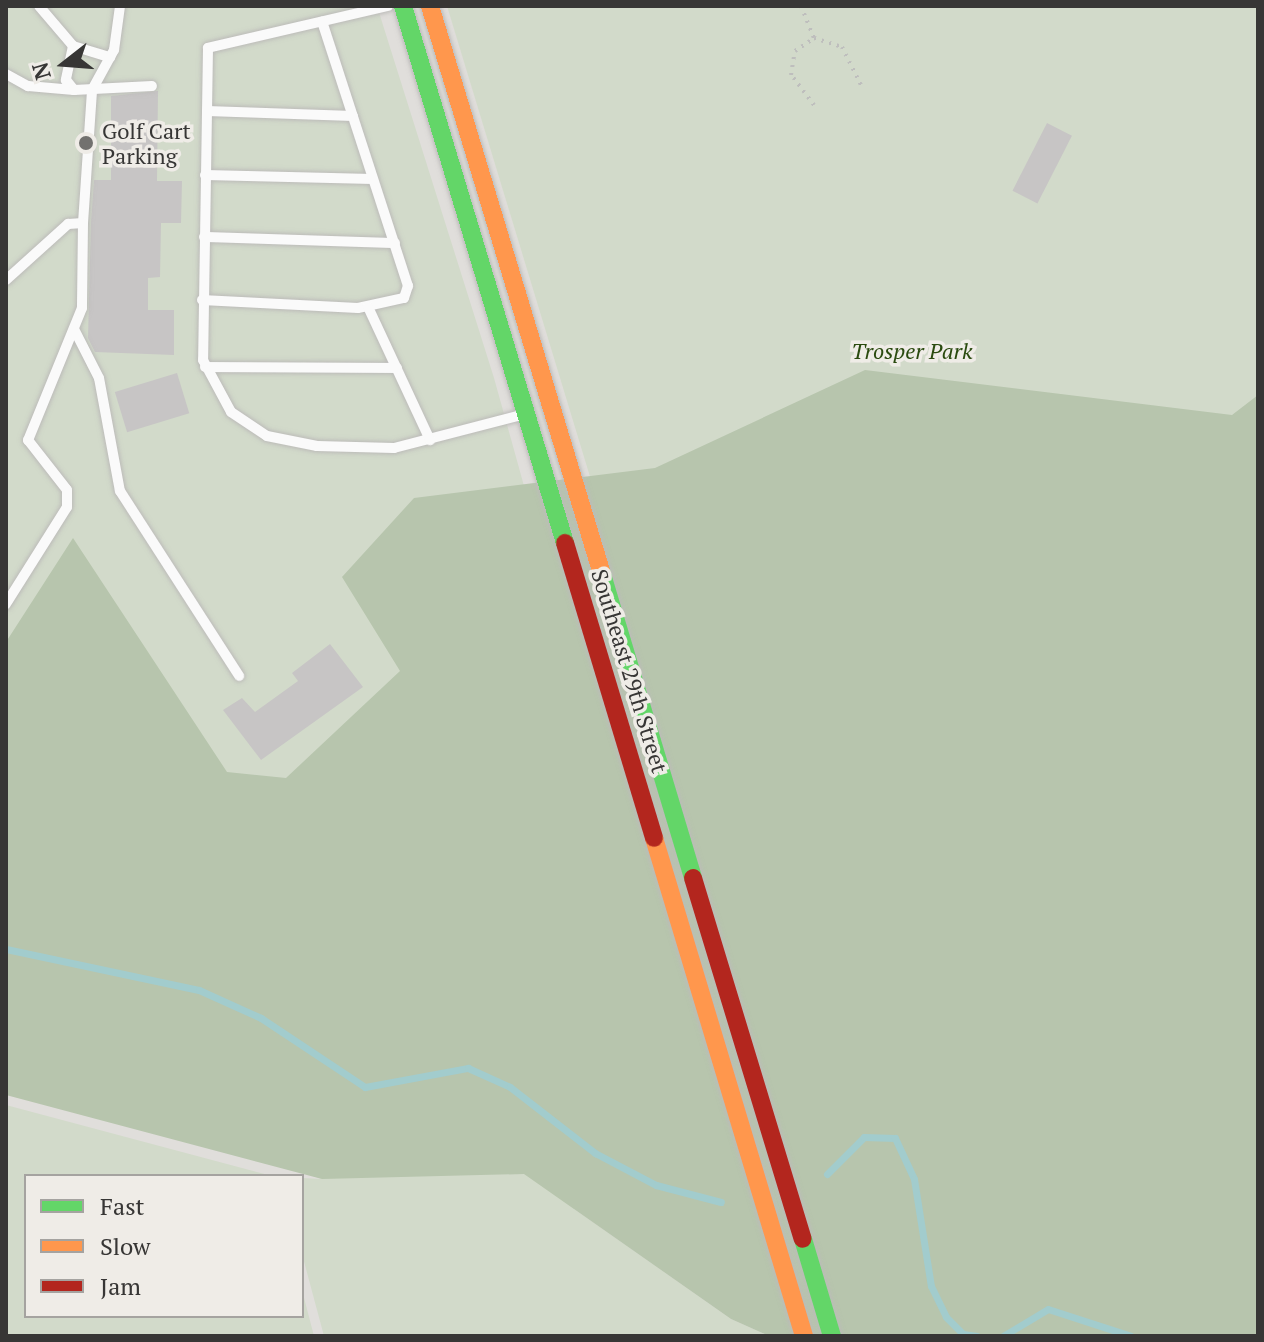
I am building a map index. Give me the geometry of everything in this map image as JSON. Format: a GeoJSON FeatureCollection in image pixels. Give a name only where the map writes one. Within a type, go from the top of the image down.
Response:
{"type":"FeatureCollection","features":[{"type":"Feature","properties":{"kind":"main road","name":"Southeast 29th Street"},"geometry":{"type":"LineString","coordinates":[[403,6],[804,1336]]}},
{"type":"Feature","properties":{"kind":"main road","name":"Southeast 29th Street"},"geometry":{"type":"LineString","coordinates":[[430,6],[832,1336]]}},
{"type":"Feature","properties":{"kind":"lane"},"geometry":{"type":"LineString","coordinates":[[39,6],[73,46],[110,57]]}},
{"type":"Feature","properties":{"kind":"lane"},"geometry":{"type":"LineString","coordinates":[[6,604],[67,507],[67,490],[28,440],[82,308],[83,223],[92,90],[110,57],[120,6]]}},
{"type":"Feature","properties":{"kind":"lane"},"geometry":{"type":"LineString","coordinates":[[388,6],[208,48],[202,300],[205,367],[231,412],[267,436],[348,447],[430,440],[550,407]]}},
{"type":"Feature","properties":{"kind":"lane"},"geometry":{"type":"LineString","coordinates":[[202,300],[368,307],[404,298],[408,286],[322,22]]}},
{"type":"Feature","properties":{"kind":"lane"},"geometry":{"type":"LineString","coordinates":[[66,80],[73,46]]}},
{"type":"Feature","properties":{"kind":"lane"},"geometry":{"type":"LineString","coordinates":[[6,74],[50,88],[74,90],[152,86]]}},
{"type":"Feature","properties":{"kind":"lane"},"geometry":{"type":"LineString","coordinates":[[50,88],[66,80]]}},
{"type":"Feature","properties":{"kind":"lane"},"geometry":{"type":"LineString","coordinates":[[66,80],[74,90]]}},
{"type":"Feature","properties":{"kind":"lane"},"geometry":{"type":"LineString","coordinates":[[207,111],[353,116]]}},
{"type":"Feature","properties":{"kind":"lane"},"geometry":{"type":"LineString","coordinates":[[205,175],[373,179]]}},
{"type":"Feature","properties":{"kind":"lane"},"geometry":{"type":"LineString","coordinates":[[6,280],[68,224],[83,223]]}},
{"type":"Feature","properties":{"kind":"lane"},"geometry":{"type":"LineString","coordinates":[[204,237],[395,243]]}},
{"type":"Feature","properties":{"kind":"lane"},"geometry":{"type":"LineString","coordinates":[[368,307],[430,440]]}},
{"type":"Feature","properties":{"kind":"lane"},"geometry":{"type":"LineString","coordinates":[[74,329],[99,378],[120,491],[239,676]]}},
{"type":"Feature","properties":{"kind":"lane"},"geometry":{"type":"LineString","coordinates":[[205,367],[397,368]]}},
{"type":"Feature","properties":{"kind":"path"},"geometry":{"type":"LineString","coordinates":[[801,6],[814,38]]}},
{"type":"Feature","properties":{"kind":"path"},"geometry":{"type":"LineString","coordinates":[[814,38],[842,47],[863,89]]}},
{"type":"Feature","properties":{"kind":"path"},"geometry":{"type":"LineString","coordinates":[[814,38],[795,51],[791,75],[814,105]]}},
{"type":"Feature","properties":{"kind":"green space"},"geometry":{"type":"Polygon","coordinates":[[[6,6],[377,6],[494,378],[581,691],[574,1209],[731,1319],[769,1336],[324,1336],[304,1261],[304,1178],[322,1179],[6,1076],[6,6]]]}},
{"type":"Feature","properties":{"kind":"green space","name":"Trosper Park"},"geometry":{"type":"Polygon","coordinates":[[[447,6],[1258,6],[1258,1336],[851,1336],[447,6]]]}},
{"type":"Feature","properties":{"kind":"green space"},"geometry":{"type":"Polygon","coordinates":[[[865,370],[1232,415],[1258,395],[1258,1336],[769,1336],[731,1319],[524,1174],[322,1179],[6,1095],[6,642],[73,538],[227,772],[286,778],[400,671],[342,577],[414,498],[655,468],[865,370]]]}},
{"type":"Feature","properties":{"kind":"green space"},"geometry":{"type":"Polygon","coordinates":[[[6,1105],[265,1174],[24,1174],[24,1318],[304,1318],[304,1298],[314,1336],[6,1336],[6,1105]]]}},
{"type":"Feature","properties":{"kind":"building"},"geometry":{"type":"Polygon","coordinates":[[[158,91],[157,181],[182,181],[181,223],[161,223],[160,277],[148,278],[148,310],[174,310],[174,355],[95,352],[88,338],[91,222],[94,180],[111,180],[111,96],[158,91]]]}},
{"type":"Feature","properties":{"kind":"building"},"geometry":{"type":"Polygon","coordinates":[[[1047,123],[1072,136],[1037,203],[1012,191],[1047,123]]]}},
{"type":"Feature","properties":{"kind":"building"},"geometry":{"type":"Polygon","coordinates":[[[177,373],[189,413],[127,432],[115,392],[177,373]]]}},
{"type":"Feature","properties":{"kind":"building"},"geometry":{"type":"Polygon","coordinates":[[[330,644],[363,687],[261,760],[223,710],[242,698],[255,712],[298,681],[292,673],[330,644]]]}},
{"type":"Feature","properties":{"kind":"waterway"},"geometry":{"type":"LineString","coordinates":[[6,949],[199,990],[261,1018],[365,1087],[468,1068],[510,1087],[595,1153],[656,1185],[721,1202]]}},
{"type":"Feature","properties":{"kind":"waterway"},"geometry":{"type":"LineString","coordinates":[[827,1174],[864,1137],[895,1138],[914,1179],[931,1286],[946,1317],[963,1334],[977,1336]]}},
{"type":"Feature","properties":{"kind":"waterway"},"geometry":{"type":"LineString","coordinates":[[1003,1336],[1048,1309],[1131,1336]]}},
{"type":"Feature","properties":{"kind":"traffic: fast"},"geometry":{"type":"LineString","coordinates":[[403,6],[565,543]]}},
{"type":"Feature","properties":{"kind":"traffic: fast"},"geometry":{"type":"LineString","coordinates":[[601,571],[693,878]]}},
{"type":"Feature","properties":{"kind":"traffic: fast"},"geometry":{"type":"LineString","coordinates":[[803,1239],[832,1336]]}},
{"type":"Feature","properties":{"kind":"traffic: slow"},"geometry":{"type":"LineString","coordinates":[[430,6],[601,571]]}},
{"type":"Feature","properties":{"kind":"traffic: slow"},"geometry":{"type":"LineString","coordinates":[[654,838],[804,1336]]}},
{"type":"Feature","properties":{"kind":"traffic: jam"},"geometry":{"type":"LineString","coordinates":[[565,543],[654,838]]}},
{"type":"Feature","properties":{"kind":"traffic: jam"},"geometry":{"type":"LineString","coordinates":[[693,878],[803,1239]]}},
{"type":"Feature","properties":{"kind":"place","name":"Golf Cart Parking"},"geometry":{"type":"Point","coordinates":[86,143]}}]}
